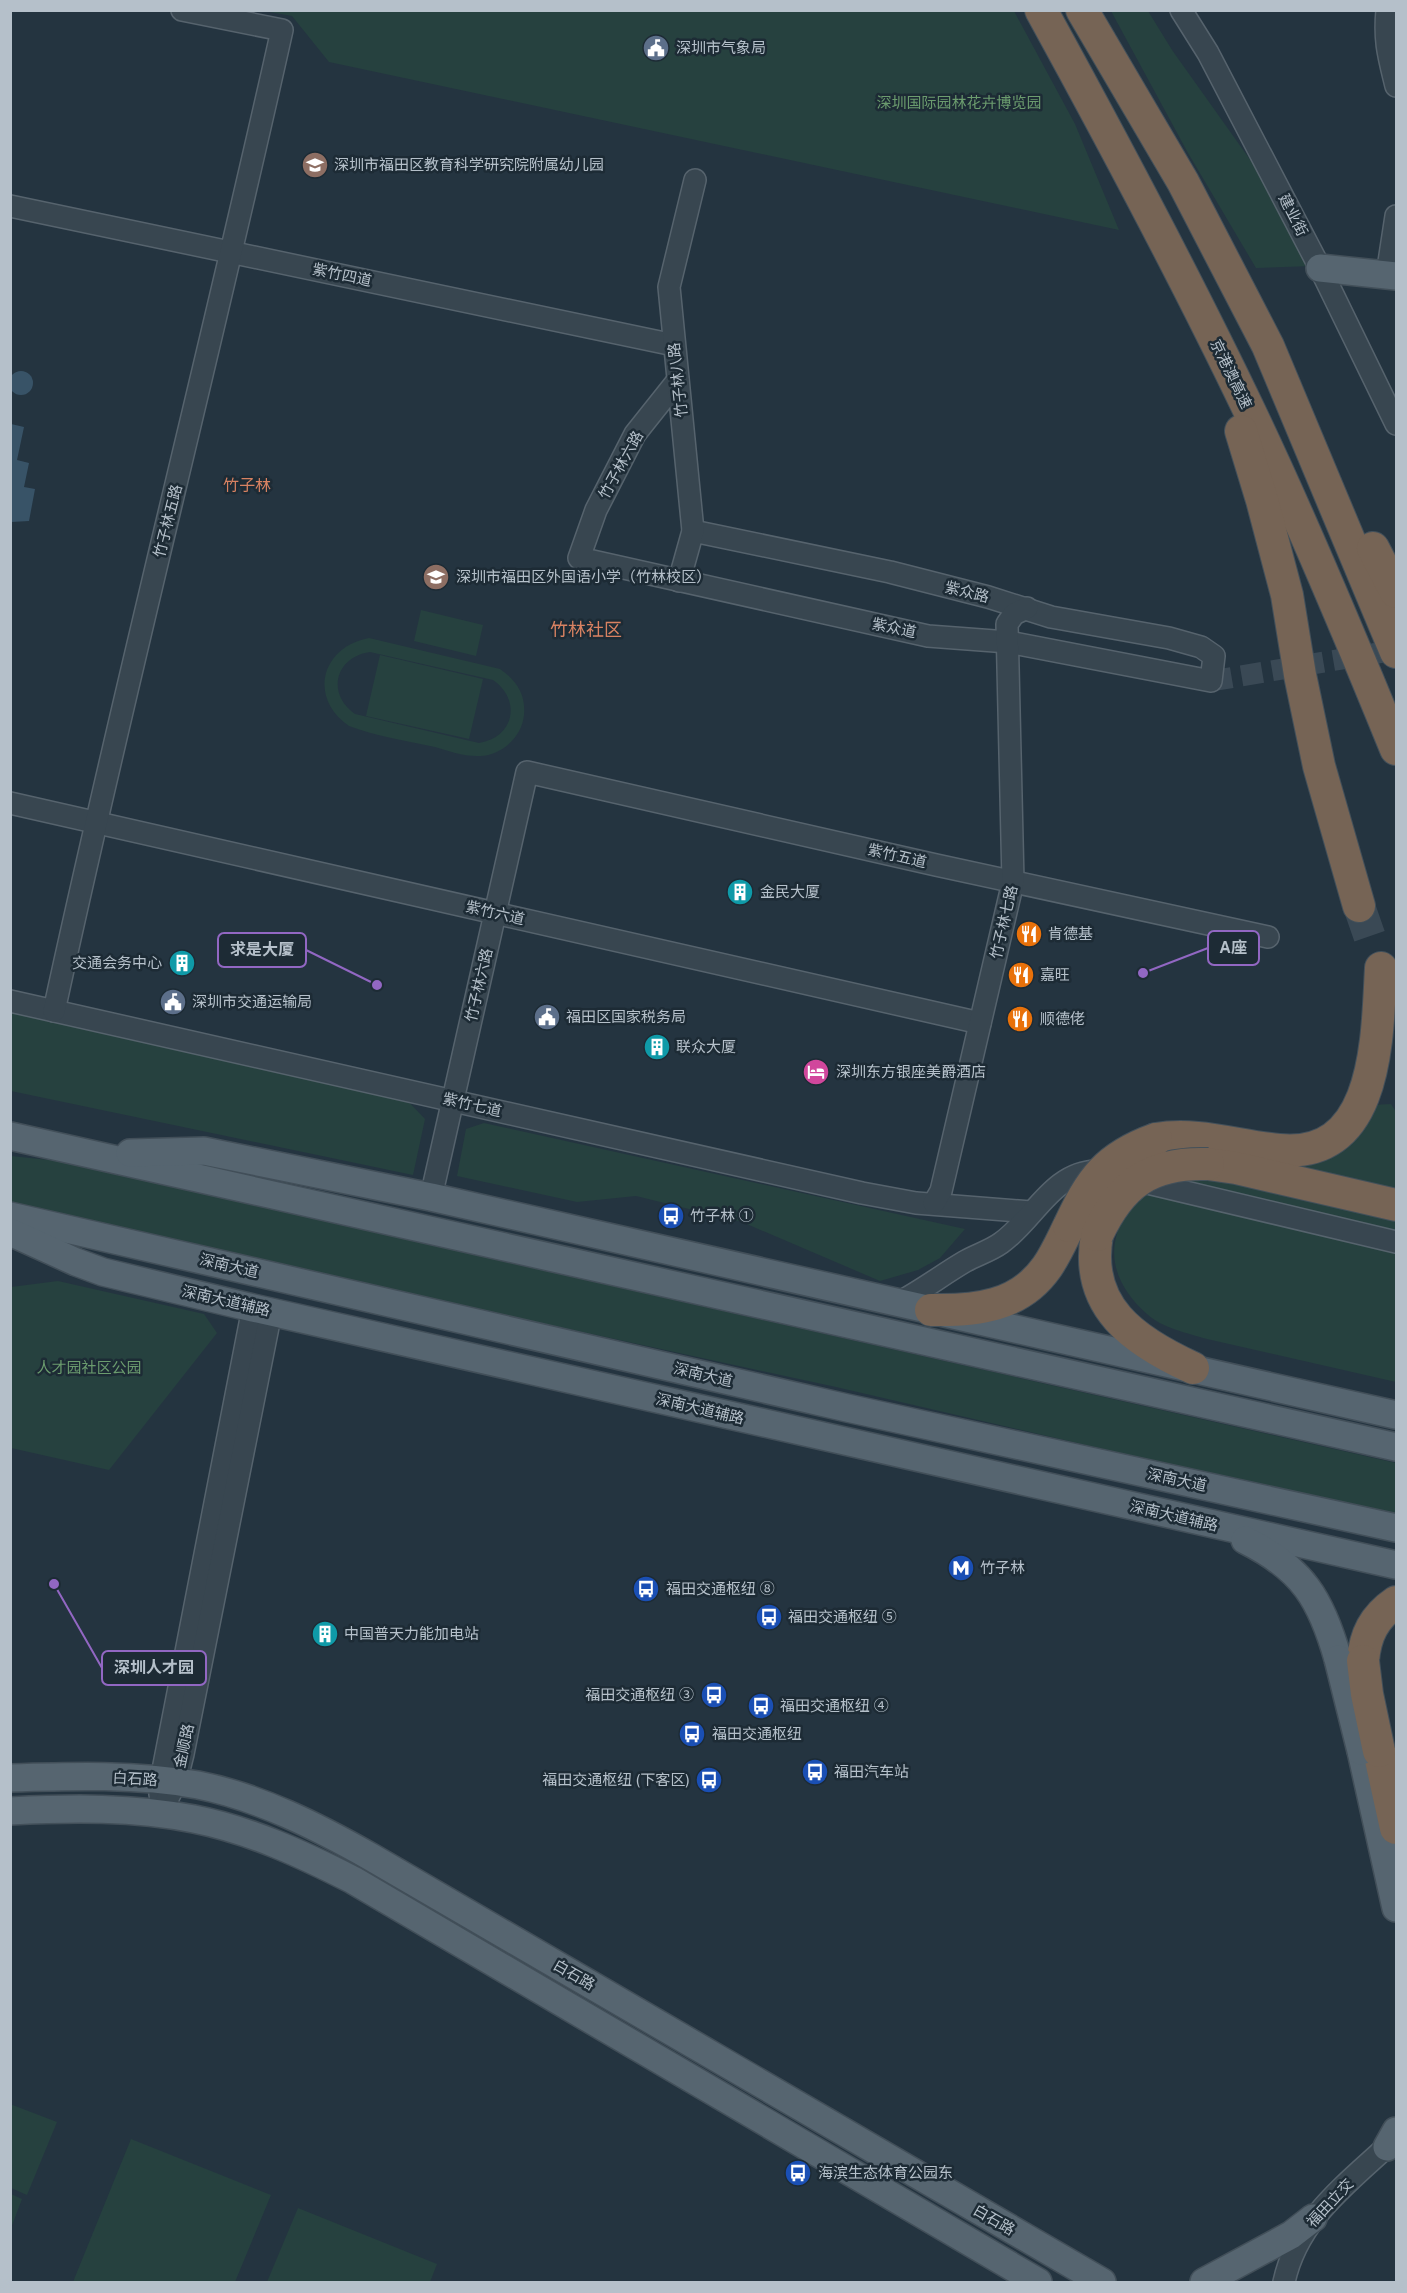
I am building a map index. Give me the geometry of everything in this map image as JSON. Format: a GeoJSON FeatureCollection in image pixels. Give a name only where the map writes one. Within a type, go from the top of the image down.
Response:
{"type":"FeatureCollection","features":[{"type":"Feature","properties":{"kind":"highway","name":"京港澳高速"},"geometry":{"type":"LineString","coordinates":[[1041,10],[1193,294],[1305,531],[1396,749]]}},
{"type":"Feature","properties":{"kind":"highway"},"geometry":{"type":"LineString","coordinates":[[1082,10],[1183,182],[1396,592]]}},
{"type":"Feature","properties":{"kind":"highway"},"geometry":{"type":"LineString","coordinates":[[1193,294],[1238,422],[1275,544],[1287,595],[1300,675],[1319,766],[1359,906]]}},
{"type":"Feature","properties":{"kind":"highway"},"geometry":{"type":"LineString","coordinates":[[1268,346],[1396,652]]}},
{"type":"Feature","properties":{"kind":"highway"},"geometry":{"type":"LineString","coordinates":[[1193,1368],[1165,1355],[1142,1340],[1114,1314],[1105,1300],[1083,1230],[1085,1193],[1105,1168],[1136,1146],[1156,1139],[1193,1136],[1296,1151],[1311,1149],[1338,1134],[1359,1109],[1371,1071],[1377,1023],[1377,958],[1396,1013]]}},
{"type":"Feature","properties":{"kind":"highway"},"geometry":{"type":"LineString","coordinates":[[931,1310],[974,1310],[994,1305],[1013,1296],[1046,1269],[1083,1230],[1107,1214],[1118,1198],[1148,1173],[1167,1166],[1188,1163],[1236,1168],[1396,1205]]}},
{"type":"Feature","properties":{"kind":"highway"},"geometry":{"type":"LineString","coordinates":[[1396,1602],[1377,1617],[1364,1649],[1350,1660],[1367,1694],[1370,1751],[1396,1828]]}},
{"type":"Feature","properties":{"kind":"main road"},"geometry":{"type":"LineString","coordinates":[[1320,268],[1392,275]]}},
{"type":"Feature","properties":{"kind":"main road"},"geometry":{"type":"LineString","coordinates":[[10,1136],[1088,1376],[1396,1447]]}},
{"type":"Feature","properties":{"kind":"main road"},"geometry":{"type":"LineString","coordinates":[[87,1153],[204,1151],[431,1197],[1396,1415]]}},
{"type":"Feature","properties":{"kind":"main road","name":"深南大道"},"geometry":{"type":"LineString","coordinates":[[10,1216],[847,1408],[1396,1527]]}},
{"type":"Feature","properties":{"kind":"main road","name":"深南大道辅路"},"geometry":{"type":"LineString","coordinates":[[10,1232],[103,1272],[262,1310],[1396,1565]]}},
{"type":"Feature","properties":{"kind":"main road"},"geometry":{"type":"LineString","coordinates":[[1088,1376],[1126,1376],[1193,1368]]}},
{"type":"Feature","properties":{"kind":"main road"},"geometry":{"type":"LineString","coordinates":[[847,1408],[1054,1489]]}},
{"type":"Feature","properties":{"kind":"main road"},"geometry":{"type":"LineString","coordinates":[[1202,1522],[1265,1550],[1298,1576],[1324,1614],[1350,1660]]}},
{"type":"Feature","properties":{"kind":"main road"},"geometry":{"type":"LineString","coordinates":[[1370,1751],[1396,1908]]}},
{"type":"Feature","properties":{"kind":"main road","name":"白石路"},"geometry":{"type":"LineString","coordinates":[[10,1778],[78,1777],[168,1781],[200,1786],[236,1796],[304,1821],[336,1837],[1091,2276],[1113,2283]]}},
{"type":"Feature","properties":{"kind":"main road","name":"白石路"},"geometry":{"type":"LineString","coordinates":[[10,1811],[96,1809],[194,1819],[256,1837],[299,1854],[352,1880],[1038,2283]]}},
{"type":"Feature","properties":{"kind":"main road"},"geometry":{"type":"LineString","coordinates":[[1204,2283],[1291,2235],[1313,2218]]}},
{"type":"Feature","properties":{"kind":"street","name":"竹子林五路"},"geometry":{"type":"LineString","coordinates":[[54,1011],[95,822],[233,252],[282,30],[182,10]]}},
{"type":"Feature","properties":{"kind":"street","name":"建业街"},"geometry":{"type":"LineString","coordinates":[[1181,10],[1208,52],[1320,268],[1396,424]]}},
{"type":"Feature","properties":{"kind":"street"},"geometry":{"type":"LineString","coordinates":[[1387,10],[1385,27],[1388,58],[1396,86]]}},
{"type":"Feature","properties":{"kind":"street","name":"竹子林八路"},"geometry":{"type":"LineString","coordinates":[[679,581],[693,531],[669,287],[694,180]]}},
{"type":"Feature","properties":{"kind":"street","name":"紫竹四道"},"geometry":{"type":"LineString","coordinates":[[10,206],[674,345]]}},
{"type":"Feature","properties":{"kind":"street"},"geometry":{"type":"LineString","coordinates":[[1392,275],[1396,216]]}},
{"type":"Feature","properties":{"kind":"street","name":"竹子林六路"},"geometry":{"type":"LineString","coordinates":[[579,558],[596,510],[635,435],[678,380]]}},
{"type":"Feature","properties":{"kind":"street","name":"紫众路"},"geometry":{"type":"LineString","coordinates":[[693,531],[890,572],[1027,608],[1051,617],[1169,638],[1201,647],[1214,656],[1211,681]]}},
{"type":"Feature","properties":{"kind":"street","name":"紫众道"},"geometry":{"type":"LineString","coordinates":[[579,558],[928,636],[1008,642],[1211,681]]}},
{"type":"Feature","properties":{"kind":"street","name":"竹子林七路"},"geometry":{"type":"LineString","coordinates":[[934,1203],[941,1191],[1014,882],[1007,624],[1014,614],[1027,608]]}},
{"type":"Feature","properties":{"kind":"street","name":"竹子林六路"},"geometry":{"type":"LineString","coordinates":[[431,1197],[527,772]]}},
{"type":"Feature","properties":{"kind":"street","name":"紫竹五道"},"geometry":{"type":"LineString","coordinates":[[527,772],[1268,937]]}},
{"type":"Feature","properties":{"kind":"street","name":"紫竹六道"},"geometry":{"type":"LineString","coordinates":[[10,803],[980,1023]]}},
{"type":"Feature","properties":{"kind":"street","name":"紫竹七道"},"geometry":{"type":"LineString","coordinates":[[10,1001],[862,1193],[916,1203],[1031,1212]]}},
{"type":"Feature","properties":{"kind":"street"},"geometry":{"type":"LineString","coordinates":[[898,1303],[967,1260],[1001,1243],[1058,1186],[1084,1172],[1097,1172],[1396,1242]]}},
{"type":"Feature","properties":{"kind":"street","name":"金顺路"},"geometry":{"type":"LineString","coordinates":[[160,1814],[262,1310]]}},
{"type":"Feature","properties":{"kind":"street","name":"福田立交"},"geometry":{"type":"LineString","coordinates":[[1284,2283],[1293,2251],[1313,2218],[1393,2139]]}},
{"type":"Feature","properties":{"kind":"green space","name":"深圳国际园林花卉博览园"},"geometry":{"type":"Polygon","coordinates":[[[264,11],[1014,11],[1075,124],[1119,230],[329,62],[292,16],[264,11]]]}},
{"type":"Feature","properties":{"kind":"green space"},"geometry":{"type":"Polygon","coordinates":[[[1111,11],[1148,11],[1172,50],[1276,196],[1312,266],[1256,268],[1188,153],[1111,11]]]}},
{"type":"Feature","properties":{"kind":"green space"},"geometry":{"type":"Polygon","coordinates":[[[421,610],[483,625],[476,656],[414,641],[421,610]]]}},
{"type":"Feature","properties":{"kind":"green space"},"geometry":{"type":"Polygon","coordinates":[[[369,638],[500,669],[511,678],[522,694],[524,715],[519,731],[509,743],[496,752],[474,756],[349,726],[336,715],[328,702],[325,688],[326,675],[331,662],[353,643],[369,638]],[[370,652],[358,655],[349,661],[338,677],[338,687],[340,697],[355,714],[479,743],[491,740],[500,734],[510,717],[511,707],[508,698],[493,680],[370,652]]]}},
{"type":"Feature","properties":{"kind":"green space"},"geometry":{"type":"Polygon","coordinates":[[[380,655],[483,679],[469,739],[366,716],[380,655]]]}},
{"type":"Feature","properties":{"kind":"green space"},"geometry":{"type":"Polygon","coordinates":[[[11,1009],[405,1098],[425,1119],[413,1175],[11,1091],[11,1009]]]}},
{"type":"Feature","properties":{"kind":"green space"},"geometry":{"type":"Polygon","coordinates":[[[1391,1104],[1396,1112],[1396,1197],[1290,1166],[1321,1161],[1342,1150],[1357,1132],[1372,1105],[1391,1104]]]}},
{"type":"Feature","properties":{"kind":"green space"},"geometry":{"type":"Polygon","coordinates":[[[484,1123],[965,1229],[940,1258],[918,1270],[880,1281],[742,1222],[636,1196],[577,1202],[457,1176],[466,1129],[484,1123]]]}},
{"type":"Feature","properties":{"kind":"green space"},"geometry":{"type":"Polygon","coordinates":[[[11,1156],[59,1161],[1396,1463],[1396,1517],[836,1387],[398,1292],[11,1204],[11,1156]]]}},
{"type":"Feature","properties":{"kind":"green space"},"geometry":{"type":"Polygon","coordinates":[[[1204,1174],[1396,1218],[1396,1382],[1183,1332],[1153,1319],[1136,1303],[1120,1279],[1116,1266],[1114,1253],[1120,1226],[1141,1193],[1204,1174]]]}},
{"type":"Feature","properties":{"kind":"green space","name":"人才园社区公园"},"geometry":{"type":"Polygon","coordinates":[[[58,1281],[204,1314],[217,1333],[109,1470],[11,1448],[11,1287],[58,1281]]]}},
{"type":"Feature","properties":{"kind":"green space"},"geometry":{"type":"Polygon","coordinates":[[[10,2104],[57,2122],[27,2195],[11,2188],[10,2104]]]}},
{"type":"Feature","properties":{"kind":"green space"},"geometry":{"type":"Polygon","coordinates":[[[131,2139],[271,2195],[235,2282],[73,2282],[131,2139]]]}},
{"type":"Feature","properties":{"kind":"green space"},"geometry":{"type":"Polygon","coordinates":[[[11,2194],[22,2199],[11,2228],[11,2194]]]}},
{"type":"Feature","properties":{"kind":"green space"},"geometry":{"type":"Polygon","coordinates":[[[298,2208],[437,2264],[430,2282],[267,2282],[298,2208]]]}},
{"type":"Feature","properties":{"kind":"water"},"geometry":{"type":"Polygon","coordinates":[[[21,371],[26,372],[32,378],[32,388],[26,394],[21,395],[16,394],[10,388],[9,383],[10,378],[16,372],[21,371]]]}},
{"type":"Feature","properties":{"kind":"water"},"geometry":{"type":"Polygon","coordinates":[[[11,424],[24,427],[17,460],[29,463],[24,487],[35,489],[29,521],[11,522],[11,424]]]}},
{"type":"Feature","properties":{"kind":"tunnel"},"geometry":{"type":"LineString","coordinates":[[1211,681],[1396,650]]}},
{"type":"Feature","properties":{"kind":"tunnel"},"geometry":{"type":"LineString","coordinates":[[1359,906],[1374,949]]}},
{"type":"Feature","properties":{"kind":"place","name":"深圳市气象局"},"geometry":{"type":"Point","coordinates":[656,48]}},
{"type":"Feature","properties":{"kind":"place","name":"深圳市福田区教育科学研究院附属幼儿园"},"geometry":{"type":"Point","coordinates":[315,165]}},
{"type":"Feature","properties":{"kind":"place","name":"深圳市福田区外国语小学（竹林校区）"},"geometry":{"type":"Point","coordinates":[436,577]}},
{"type":"Feature","properties":{"kind":"place","name":"金民大厦"},"geometry":{"type":"Point","coordinates":[740,892]}},
{"type":"Feature","properties":{"kind":"place","name":"肯德基"},"geometry":{"type":"Point","coordinates":[1029,934]}},
{"type":"Feature","properties":{"kind":"place","name":"交通会务中心"},"geometry":{"type":"Point","coordinates":[182,963]}},
{"type":"Feature","properties":{"kind":"place","name":"A座"},"geometry":{"type":"Point","coordinates":[1143,973]}},
{"type":"Feature","properties":{"kind":"place","name":"嘉旺"},"geometry":{"type":"Point","coordinates":[1021,975]}},
{"type":"Feature","properties":{"kind":"place","name":"求是大厦"},"geometry":{"type":"Point","coordinates":[377,985]}},
{"type":"Feature","properties":{"kind":"place","name":"深圳市交通运输局"},"geometry":{"type":"Point","coordinates":[173,1002]}},
{"type":"Feature","properties":{"kind":"place","name":"福田区国家税务局"},"geometry":{"type":"Point","coordinates":[547,1017]}},
{"type":"Feature","properties":{"kind":"place","name":"顺德佬"},"geometry":{"type":"Point","coordinates":[1020,1019]}},
{"type":"Feature","properties":{"kind":"place","name":"联众大厦"},"geometry":{"type":"Point","coordinates":[657,1047]}},
{"type":"Feature","properties":{"kind":"place","name":"深圳东方银座美爵酒店"},"geometry":{"type":"Point","coordinates":[816,1072]}},
{"type":"Feature","properties":{"kind":"place","name":"竹子林 ①"},"geometry":{"type":"Point","coordinates":[671,1216]}},
{"type":"Feature","properties":{"kind":"place","name":"竹子林"},"geometry":{"type":"Point","coordinates":[961,1568]}},
{"type":"Feature","properties":{"kind":"place","name":"深圳人才园"},"geometry":{"type":"Point","coordinates":[54,1584]}},
{"type":"Feature","properties":{"kind":"place","name":"福田交通枢纽 ⑧"},"geometry":{"type":"Point","coordinates":[646,1589]}},
{"type":"Feature","properties":{"kind":"place","name":"福田交通枢纽 ⑤"},"geometry":{"type":"Point","coordinates":[769,1617]}},
{"type":"Feature","properties":{"kind":"place","name":"中国普天力能加电站"},"geometry":{"type":"Point","coordinates":[325,1634]}},
{"type":"Feature","properties":{"kind":"place","name":"福田交通枢纽 ③"},"geometry":{"type":"Point","coordinates":[714,1695]}},
{"type":"Feature","properties":{"kind":"place","name":"福田交通枢纽 ④"},"geometry":{"type":"Point","coordinates":[761,1706]}},
{"type":"Feature","properties":{"kind":"place","name":"福田交通枢纽"},"geometry":{"type":"Point","coordinates":[692,1734]}},
{"type":"Feature","properties":{"kind":"place","name":"福田汽车站"},"geometry":{"type":"Point","coordinates":[815,1772]}},
{"type":"Feature","properties":{"kind":"place","name":"福田交通枢纽 (下客区)"},"geometry":{"type":"Point","coordinates":[709,1780]}},
{"type":"Feature","properties":{"kind":"place","name":"海滨生态体育公园东"},"geometry":{"type":"Point","coordinates":[798,2173]}},
{"type":"Feature","properties":{"kind":"district","name":"竹子林"},"geometry":{"type":"Point","coordinates":[247,485]}},
{"type":"Feature","properties":{"kind":"district","name":"竹林社区"},"geometry":{"type":"Point","coordinates":[586,630]}}]}
